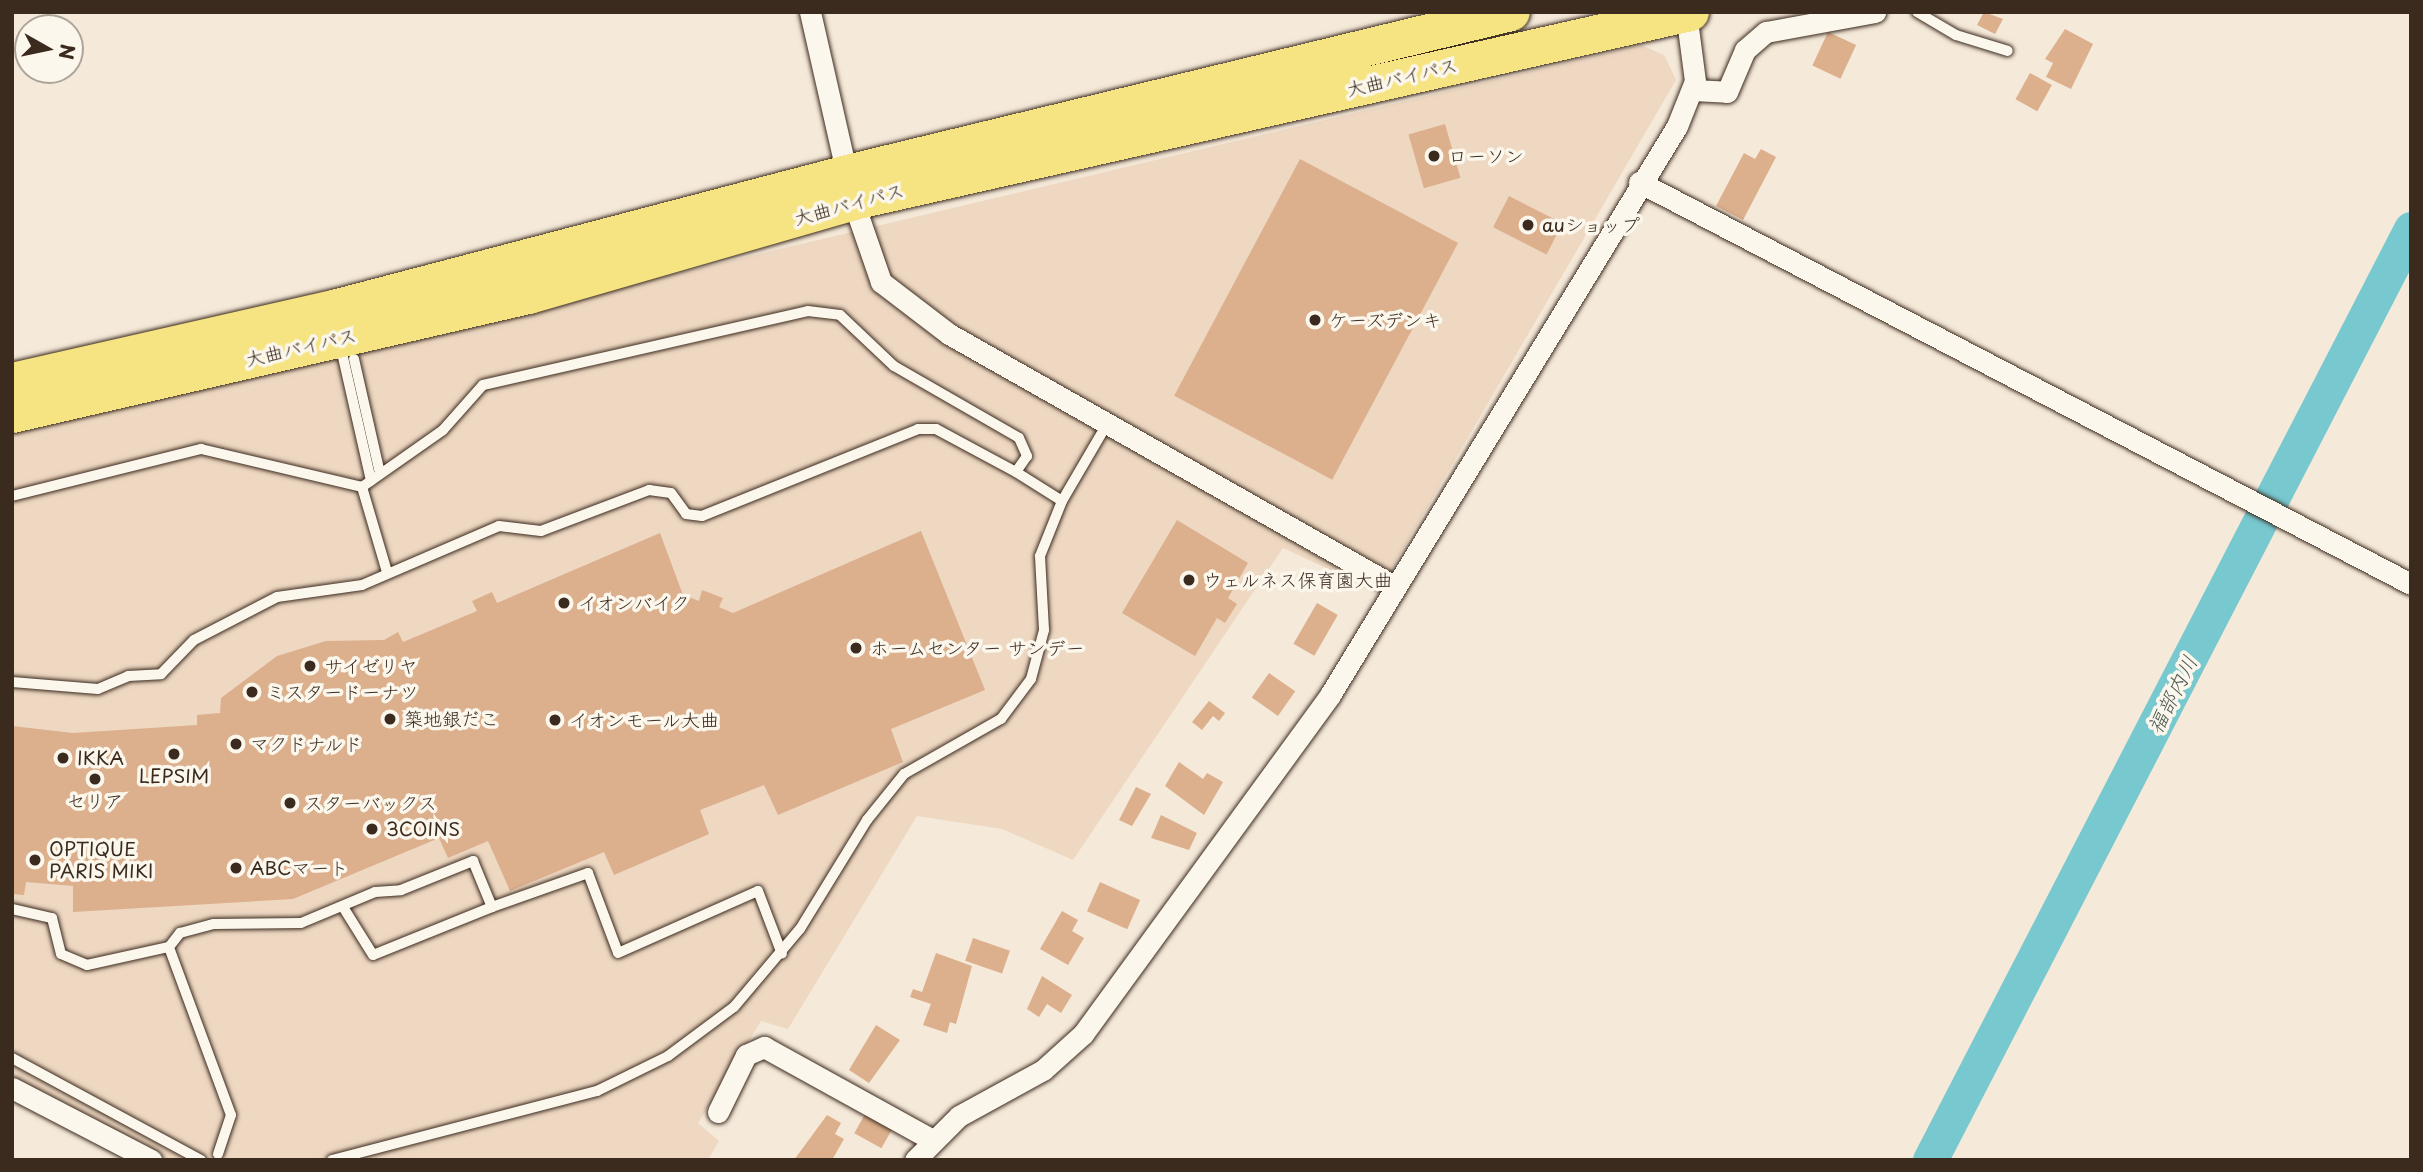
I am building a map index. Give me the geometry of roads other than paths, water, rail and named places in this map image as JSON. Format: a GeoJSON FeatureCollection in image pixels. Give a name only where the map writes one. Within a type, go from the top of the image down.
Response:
{"type":"FeatureCollection","features":[{"type":"Feature","properties":{"kind":"highway","name":"大曲バイパス"},"geometry":{"type":"LineString","coordinates":[[12,414],[346,349],[528,295],[850,187],[1511,12]]}},
{"type":"Feature","properties":{"kind":"highway","name":"大曲バイパス"},"geometry":{"type":"LineString","coordinates":[[12,380],[850,187],[1687,12]]}},
{"type":"Feature","properties":{"kind":"street"},"geometry":{"type":"LineString","coordinates":[[810,12],[850,187],[881,282],[948,334],[1394,586]]}},
{"type":"Feature","properties":{"kind":"street"},"geometry":{"type":"LineString","coordinates":[[915,1160],[959,1116],[1043,1070],[1083,1034],[1330,695],[1693,90],[1687,12]]}},
{"type":"Feature","properties":{"kind":"street"},"geometry":{"type":"LineString","coordinates":[[1693,90],[1727,92],[1745,50],[1766,32],[1875,12]]}},
{"type":"Feature","properties":{"kind":"street"},"geometry":{"type":"LineString","coordinates":[[1639,182],[2411,584]]}},
{"type":"Feature","properties":{"kind":"street"},"geometry":{"type":"LineString","coordinates":[[719,1112],[746,1055],[764,1047],[934,1141]]}},
{"type":"Feature","properties":{"kind":"street"},"geometry":{"type":"LineString","coordinates":[[12,1088],[151,1160]]}},
{"type":"Feature","properties":{"kind":"lane"},"geometry":{"type":"LineString","coordinates":[[1917,12],[1956,35],[2008,51]]}},
{"type":"Feature","properties":{"kind":"lane"},"geometry":{"type":"LineString","coordinates":[[367,484],[443,430],[483,385],[827,310],[894,366],[1019,438],[1027,456],[1016,472]]}},
{"type":"Feature","properties":{"kind":"lane"},"geometry":{"type":"LineString","coordinates":[[346,349],[380,473]]}},
{"type":"Feature","properties":{"kind":"lane"},"geometry":{"type":"LineString","coordinates":[[346,349],[367,484],[387,572]]}},
{"type":"Feature","properties":{"kind":"lane"},"geometry":{"type":"LineString","coordinates":[[332,1160],[584,1095],[634,1075],[734,1007],[782,954],[904,774],[1001,719],[1031,679],[1044,630],[1040,556],[1062,501],[1107,424]]}},
{"type":"Feature","properties":{"kind":"lane"},"geometry":{"type":"LineString","coordinates":[[12,682],[98,689],[128,676],[161,674],[233,615],[277,597],[362,584],[499,526],[541,531],[656,489],[676,497],[685,514],[702,516],[918,429],[936,429],[1016,472],[1062,501]]}},
{"type":"Feature","properties":{"kind":"lane"},"geometry":{"type":"LineString","coordinates":[[12,496],[201,449],[367,484]]}},
{"type":"Feature","properties":{"kind":"lane"},"geometry":{"type":"LineString","coordinates":[[12,909],[52,918],[61,954],[87,965],[169,947],[195,926],[301,923],[473,861],[492,907]]}},
{"type":"Feature","properties":{"kind":"lane"},"geometry":{"type":"LineString","coordinates":[[342,907],[373,955],[492,907],[588,873],[618,953],[758,891],[782,954]]}},
{"type":"Feature","properties":{"kind":"lane"},"geometry":{"type":"LineString","coordinates":[[169,947],[226,1093],[229,1129],[217,1157],[229,1160]]}},
{"type":"Feature","properties":{"kind":"lane"},"geometry":{"type":"LineString","coordinates":[[12,1058],[201,1160]]}},
{"type":"Feature","properties":{"kind":"waterway","name":"福部内川"},"geometry":{"type":"LineString","coordinates":[[1930,1160],[2411,229]]}},
{"type":"Feature","properties":{"kind":"place","name":"ローソン"},"geometry":{"type":"Point","coordinates":[1434,156]}},
{"type":"Feature","properties":{"kind":"place","name":"auショップ"},"geometry":{"type":"Point","coordinates":[1528,225]}},
{"type":"Feature","properties":{"kind":"place","name":"ケーズデンキ"},"geometry":{"type":"Point","coordinates":[1315,320]}},
{"type":"Feature","properties":{"kind":"place","name":"ウェルネス保育園大曲"},"geometry":{"type":"Point","coordinates":[1189,580]}},
{"type":"Feature","properties":{"kind":"place","name":"イオンバイク"},"geometry":{"type":"Point","coordinates":[564,603]}},
{"type":"Feature","properties":{"kind":"place","name":"ホームセンター サンデー"},"geometry":{"type":"Point","coordinates":[856,648]}},
{"type":"Feature","properties":{"kind":"place","name":"サイゼリヤ"},"geometry":{"type":"Point","coordinates":[310,666]}},
{"type":"Feature","properties":{"kind":"place","name":"ミスタードーナツ"},"geometry":{"type":"Point","coordinates":[252,692]}},
{"type":"Feature","properties":{"kind":"place","name":"築地銀だこ"},"geometry":{"type":"Point","coordinates":[390,719]}},
{"type":"Feature","properties":{"kind":"place","name":"イオンモール大曲"},"geometry":{"type":"Point","coordinates":[555,720]}},
{"type":"Feature","properties":{"kind":"place","name":"マクドナルド"},"geometry":{"type":"Point","coordinates":[236,744]}},
{"type":"Feature","properties":{"kind":"place","name":"LEPSIM"},"geometry":{"type":"Point","coordinates":[174,754]}},
{"type":"Feature","properties":{"kind":"place","name":"IKKA"},"geometry":{"type":"Point","coordinates":[63,758]}},
{"type":"Feature","properties":{"kind":"place","name":"セリア"},"geometry":{"type":"Point","coordinates":[95,779]}},
{"type":"Feature","properties":{"kind":"place","name":"スターバックス"},"geometry":{"type":"Point","coordinates":[290,803]}},
{"type":"Feature","properties":{"kind":"place","name":"3COINS"},"geometry":{"type":"Point","coordinates":[372,829]}},
{"type":"Feature","properties":{"kind":"place","name":"OPTIQUE PARIS MIKI"},"geometry":{"type":"Point","coordinates":[35,860]}},
{"type":"Feature","properties":{"kind":"place","name":"ABCマート"},"geometry":{"type":"Point","coordinates":[236,868]}}]}
